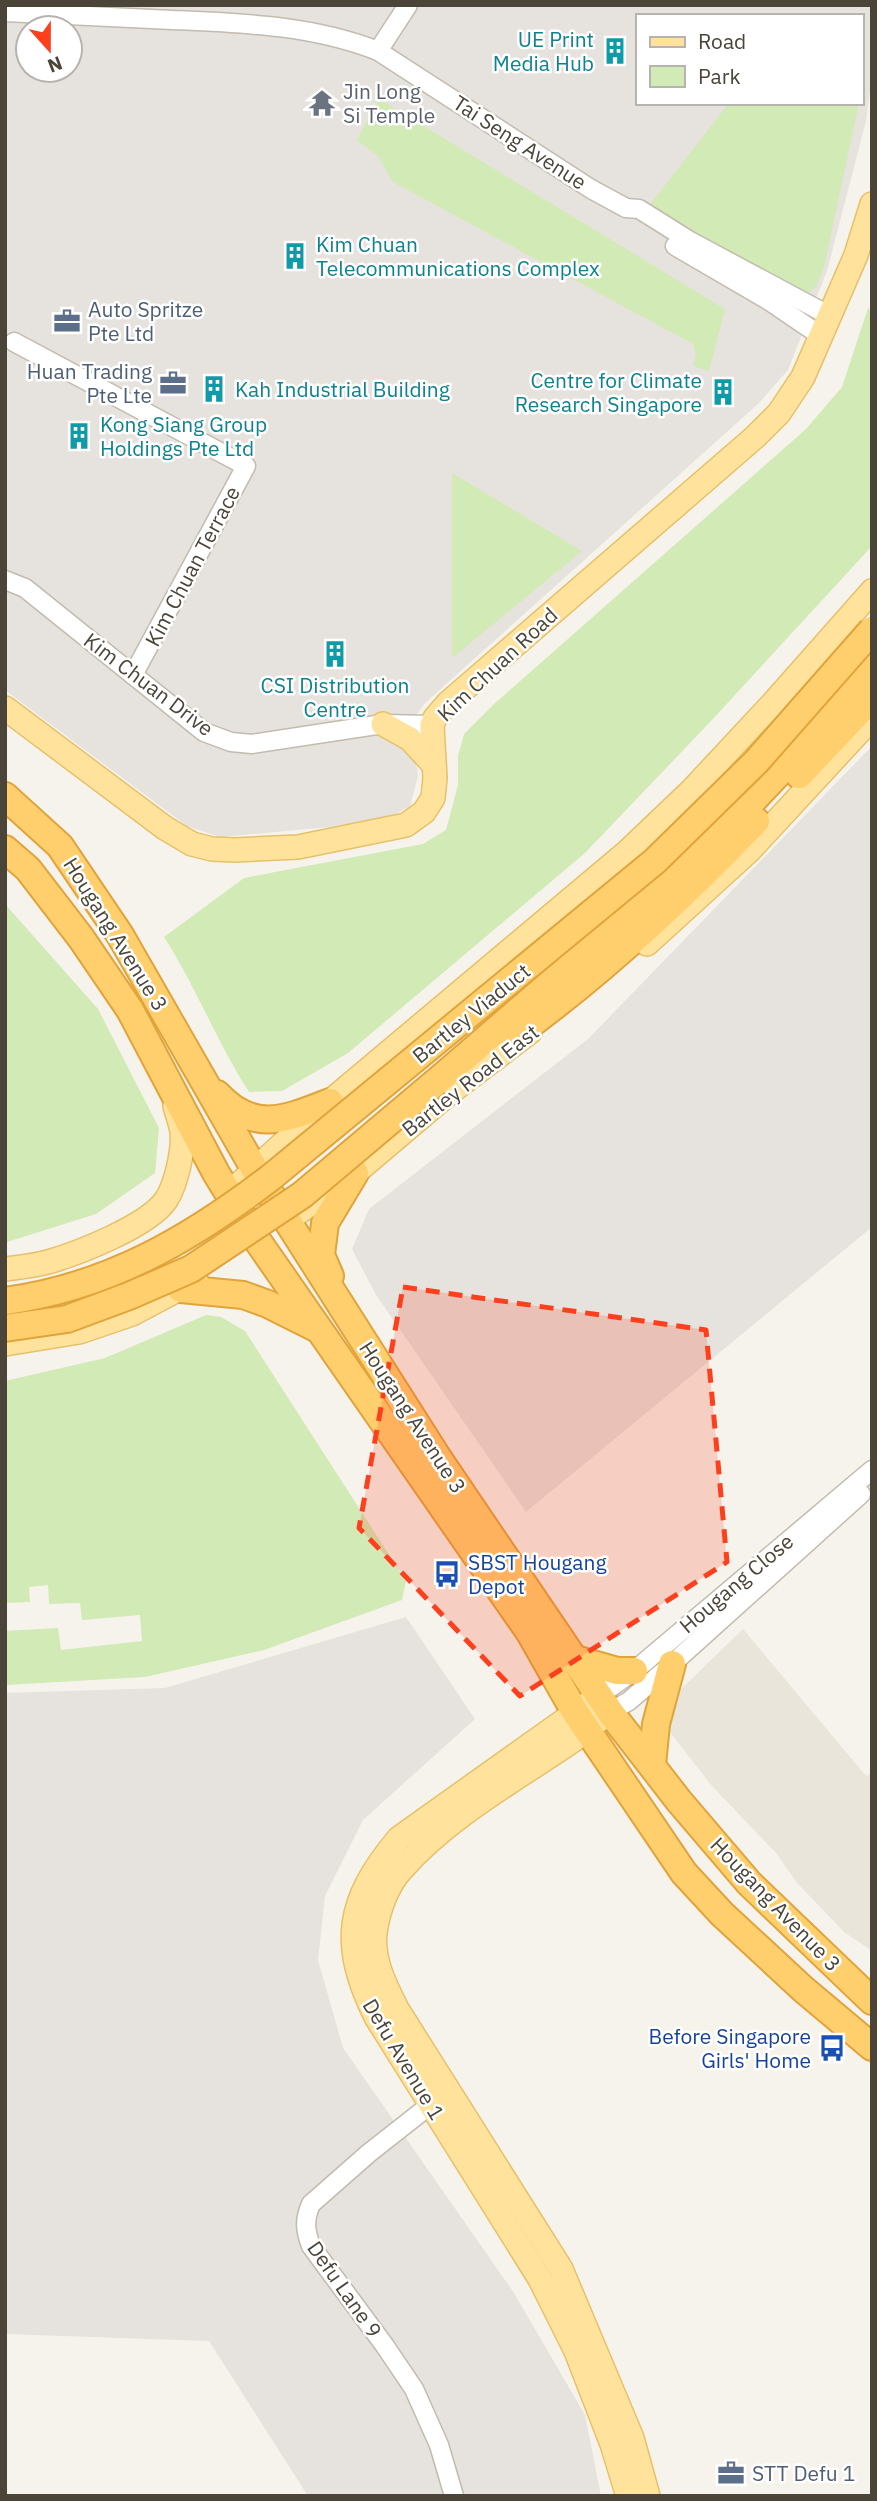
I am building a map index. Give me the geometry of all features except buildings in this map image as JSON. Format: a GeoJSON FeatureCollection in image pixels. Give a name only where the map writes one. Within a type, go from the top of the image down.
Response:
{"type":"FeatureCollection","features":[{"type":"Feature","properties":{"kind":"highway","name":"Bartley Viaduct"},"geometry":{"type":"LineString","coordinates":[[5,1301],[76,1286],[154,1255],[206,1225],[270,1178],[655,861],[755,762],[872,630]]}},
{"type":"Feature","properties":{"kind":"highway","name":"Bartley Viaduct"},"geometry":{"type":"LineString","coordinates":[[5,1328],[67,1319],[191,1269],[302,1195],[609,933],[740,814],[789,762],[872,664]]}},
{"type":"Feature","properties":{"kind":"highway"},"geometry":{"type":"LineString","coordinates":[[436,1082],[482,1059],[559,1004],[688,891],[872,698]]}},
{"type":"Feature","properties":{"kind":"highway","name":"Hougang Avenue 3"},"geometry":{"type":"LineString","coordinates":[[5,796],[60,846],[120,935],[255,1170],[438,1458],[605,1703],[679,1801],[749,1883],[862,1986],[872,2001]]}},
{"type":"Feature","properties":{"kind":"highway","name":"Hougang Avenue 3"},"geometry":{"type":"LineString","coordinates":[[5,849],[27,869],[130,1010],[170,1090],[257,1240],[530,1633],[581,1720],[684,1873],[722,1913],[803,1989],[872,2047]]}},
{"type":"Feature","properties":{"kind":"highway"},"geometry":{"type":"LineString","coordinates":[[199,1074],[227,1105],[254,1118],[287,1118],[330,1102]]}},
{"type":"Feature","properties":{"kind":"highway"},"geometry":{"type":"LineString","coordinates":[[348,1316],[321,1255],[325,1223],[355,1173]]}},
{"type":"Feature","properties":{"kind":"highway"},"geometry":{"type":"LineString","coordinates":[[181,1289],[243,1295],[268,1304],[317,1329]]}},
{"type":"Feature","properties":{"kind":"highway"},"geometry":{"type":"LineString","coordinates":[[575,1659],[617,1671],[634,1671]]}},
{"type":"Feature","properties":{"kind":"highway"},"geometry":{"type":"LineString","coordinates":[[653,1765],[656,1724],[672,1664]]}},
{"type":"Feature","properties":{"kind":"main road","name":"Kim Chuan Road"},"geometry":{"type":"LineString","coordinates":[[5,708],[165,828],[192,844],[212,849],[299,847],[405,825],[424,812],[433,798],[435,778],[432,725],[435,718],[771,421],[788,401],[803,377],[856,255],[872,204]]}},
{"type":"Feature","properties":{"kind":"main road"},"geometry":{"type":"LineString","coordinates":[[228,1194],[330,1102],[627,852],[691,791],[872,590]]}},
{"type":"Feature","properties":{"kind":"main road","name":"Bartley Road East"},"geometry":{"type":"LineString","coordinates":[[5,1344],[79,1332],[132,1314],[181,1289],[355,1173],[494,1058],[625,963],[678,918],[750,851],[872,718]]}},
{"type":"Feature","properties":{"kind":"main road"},"geometry":{"type":"LineString","coordinates":[[383,724],[410,739],[434,765]]}},
{"type":"Feature","properties":{"kind":"main road"},"geometry":{"type":"LineString","coordinates":[[8,1264],[47,1262],[117,1235],[148,1217],[166,1199],[179,1164],[182,1133],[170,1090]]}},
{"type":"Feature","properties":{"kind":"main road","name":"Defu Avenue 1"},"geometry":{"type":"LineString","coordinates":[[605,1703],[399,1838],[382,1858],[366,1885],[351,1933],[360,1985],[376,2017],[440,2097],[561,2269],[632,2438],[648,2496]]}},
{"type":"Feature","properties":{"kind":"main road","name":"Defu Avenue 1"},"geometry":{"type":"LineString","coordinates":[[440,2097],[540,2279],[576,2351],[628,2496]]}},
{"type":"Feature","properties":{"kind":"street"},"geometry":{"type":"LineString","coordinates":[[378,51],[408,5]]}},
{"type":"Feature","properties":{"kind":"street","name":"Tai Seng Avenue"},"geometry":{"type":"LineString","coordinates":[[5,12],[200,21],[302,29],[346,38],[378,51],[591,189],[626,208],[639,209],[825,326]]}},
{"type":"Feature","properties":{"kind":"street","name":"Kim Chuan Terrace"},"geometry":{"type":"LineString","coordinates":[[14,342],[246,466],[133,675]]}},
{"type":"Feature","properties":{"kind":"street","name":"Kim Chuan Drive"},"geometry":{"type":"LineString","coordinates":[[5,580],[24,588],[204,732],[231,742],[252,744],[383,724],[432,725]]}},
{"type":"Feature","properties":{"kind":"street","name":"Hougang Close"},"geometry":{"type":"LineString","coordinates":[[605,1703],[634,1671],[872,1470]]}},
{"type":"Feature","properties":{"kind":"street","name":"Hougang Close"},"geometry":{"type":"LineString","coordinates":[[605,1703],[629,1701],[872,1485]]}},
{"type":"Feature","properties":{"kind":"street","name":"Defu Lane 9"},"geometry":{"type":"LineString","coordinates":[[440,2097],[369,2153],[311,2204],[306,2215],[305,2230],[311,2246],[414,2389],[439,2445],[454,2496]]}},
{"type":"Feature","properties":{"kind":"highlighted area"},"geometry":{"type":"Polygon","coordinates":[[[403,1287],[706,1330],[727,1562],[520,1696],[359,1528],[403,1287]]]}},
{"type":"Feature","properties":{"kind":"shaded area"},"geometry":{"type":"Polygon","coordinates":[[[5,5],[872,5],[872,75],[866,121],[827,271],[788,370],[758,404],[425,703],[412,721],[418,776],[410,806],[390,817],[329,827],[220,837],[187,826],[5,690],[5,5]]]}},
{"type":"Feature","properties":{"kind":"shaded area"},"geometry":{"type":"Polygon","coordinates":[[[872,746],[872,1227],[526,1512],[376,1295],[352,1249],[369,1209],[588,1039],[872,746]]]}},
{"type":"Feature","properties":{"kind":"shaded area"},"geometry":{"type":"Polygon","coordinates":[[[406,1617],[475,1719],[363,1820],[325,1896],[318,1960],[343,2048],[514,2293],[585,2415],[601,2496],[308,2496],[209,2341],[5,2334],[5,1693],[165,1688],[406,1617]]]}},
{"type":"Feature","properties":{"kind":"shaded area"},"geometry":{"type":"Polygon","coordinates":[[[743,1629],[866,1776],[872,1773],[872,1951],[844,1932],[797,1883],[776,1853],[712,1786],[668,1730],[680,1690],[743,1629]]]}},
{"type":"Feature","properties":{"kind":"green space"},"geometry":{"type":"Polygon","coordinates":[[[379,99],[725,309],[709,371],[693,366],[696,354],[693,344],[393,182],[379,157],[357,140],[379,99]]]}},
{"type":"Feature","properties":{"kind":"green space"},"geometry":{"type":"Polygon","coordinates":[[[727,105],[859,105],[824,267],[816,286],[809,292],[789,297],[649,206],[727,105]]]}},
{"type":"Feature","properties":{"kind":"green space"},"geometry":{"type":"Polygon","coordinates":[[[868,308],[872,312],[872,546],[585,853],[348,1053],[282,1091],[249,1092],[164,937],[244,878],[423,844],[446,830],[458,785],[458,756],[464,734],[493,705],[806,429],[842,387],[868,308]]]}},
{"type":"Feature","properties":{"kind":"green space"},"geometry":{"type":"Polygon","coordinates":[[[452,473],[582,551],[452,658],[452,473]]]}},
{"type":"Feature","properties":{"kind":"green space"},"geometry":{"type":"Polygon","coordinates":[[[5,904],[98,1009],[159,1128],[155,1173],[96,1214],[7,1242],[5,904]]]}},
{"type":"Feature","properties":{"kind":"green space"},"geometry":{"type":"Polygon","coordinates":[[[206,1315],[221,1317],[245,1331],[406,1581],[402,1600],[264,1650],[145,1677],[5,1685],[5,1631],[58,1628],[61,1650],[142,1641],[140,1615],[82,1620],[80,1603],[49,1604],[48,1585],[29,1587],[30,1602],[5,1603],[5,1381],[105,1358],[206,1315]]]}},
{"type":"Feature","properties":{"kind":"place","name":"UE Print Media Hub"},"geometry":{"type":"Point","coordinates":[615,51]}},
{"type":"Feature","properties":{"kind":"place","name":"Jin Long Si Temple"},"geometry":{"type":"Point","coordinates":[322,103]}},
{"type":"Feature","properties":{"kind":"place","name":"Kim Chuan Telecommunications Complex"},"geometry":{"type":"Point","coordinates":[295,256]}},
{"type":"Feature","properties":{"kind":"place","name":"Auto Spritze Pte Ltd"},"geometry":{"type":"Point","coordinates":[67,321]}},
{"type":"Feature","properties":{"kind":"place","name":"Huan Trading Pte Lte"},"geometry":{"type":"Point","coordinates":[173,383]}},
{"type":"Feature","properties":{"kind":"place","name":"Kah Industrial Building"},"geometry":{"type":"Point","coordinates":[214,389]}},
{"type":"Feature","properties":{"kind":"place","name":"Centre for Climate Research Singapore"},"geometry":{"type":"Point","coordinates":[723,392]}},
{"type":"Feature","properties":{"kind":"place","name":"Kong Siang Group Holdings Pte Ltd"},"geometry":{"type":"Point","coordinates":[79,436]}},
{"type":"Feature","properties":{"kind":"place","name":"CSI Distribution Centre"},"geometry":{"type":"Point","coordinates":[335,654]}},
{"type":"Feature","properties":{"kind":"place","name":"SBST Hougang Depot"},"geometry":{"type":"Point","coordinates":[447,1574]}},
{"type":"Feature","properties":{"kind":"place","name":"Before Singapore Girls' Home"},"geometry":{"type":"Point","coordinates":[832,2048]}},
{"type":"Feature","properties":{"kind":"place","name":"STT Defu 1"},"geometry":{"type":"Point","coordinates":[731,2473]}}]}
